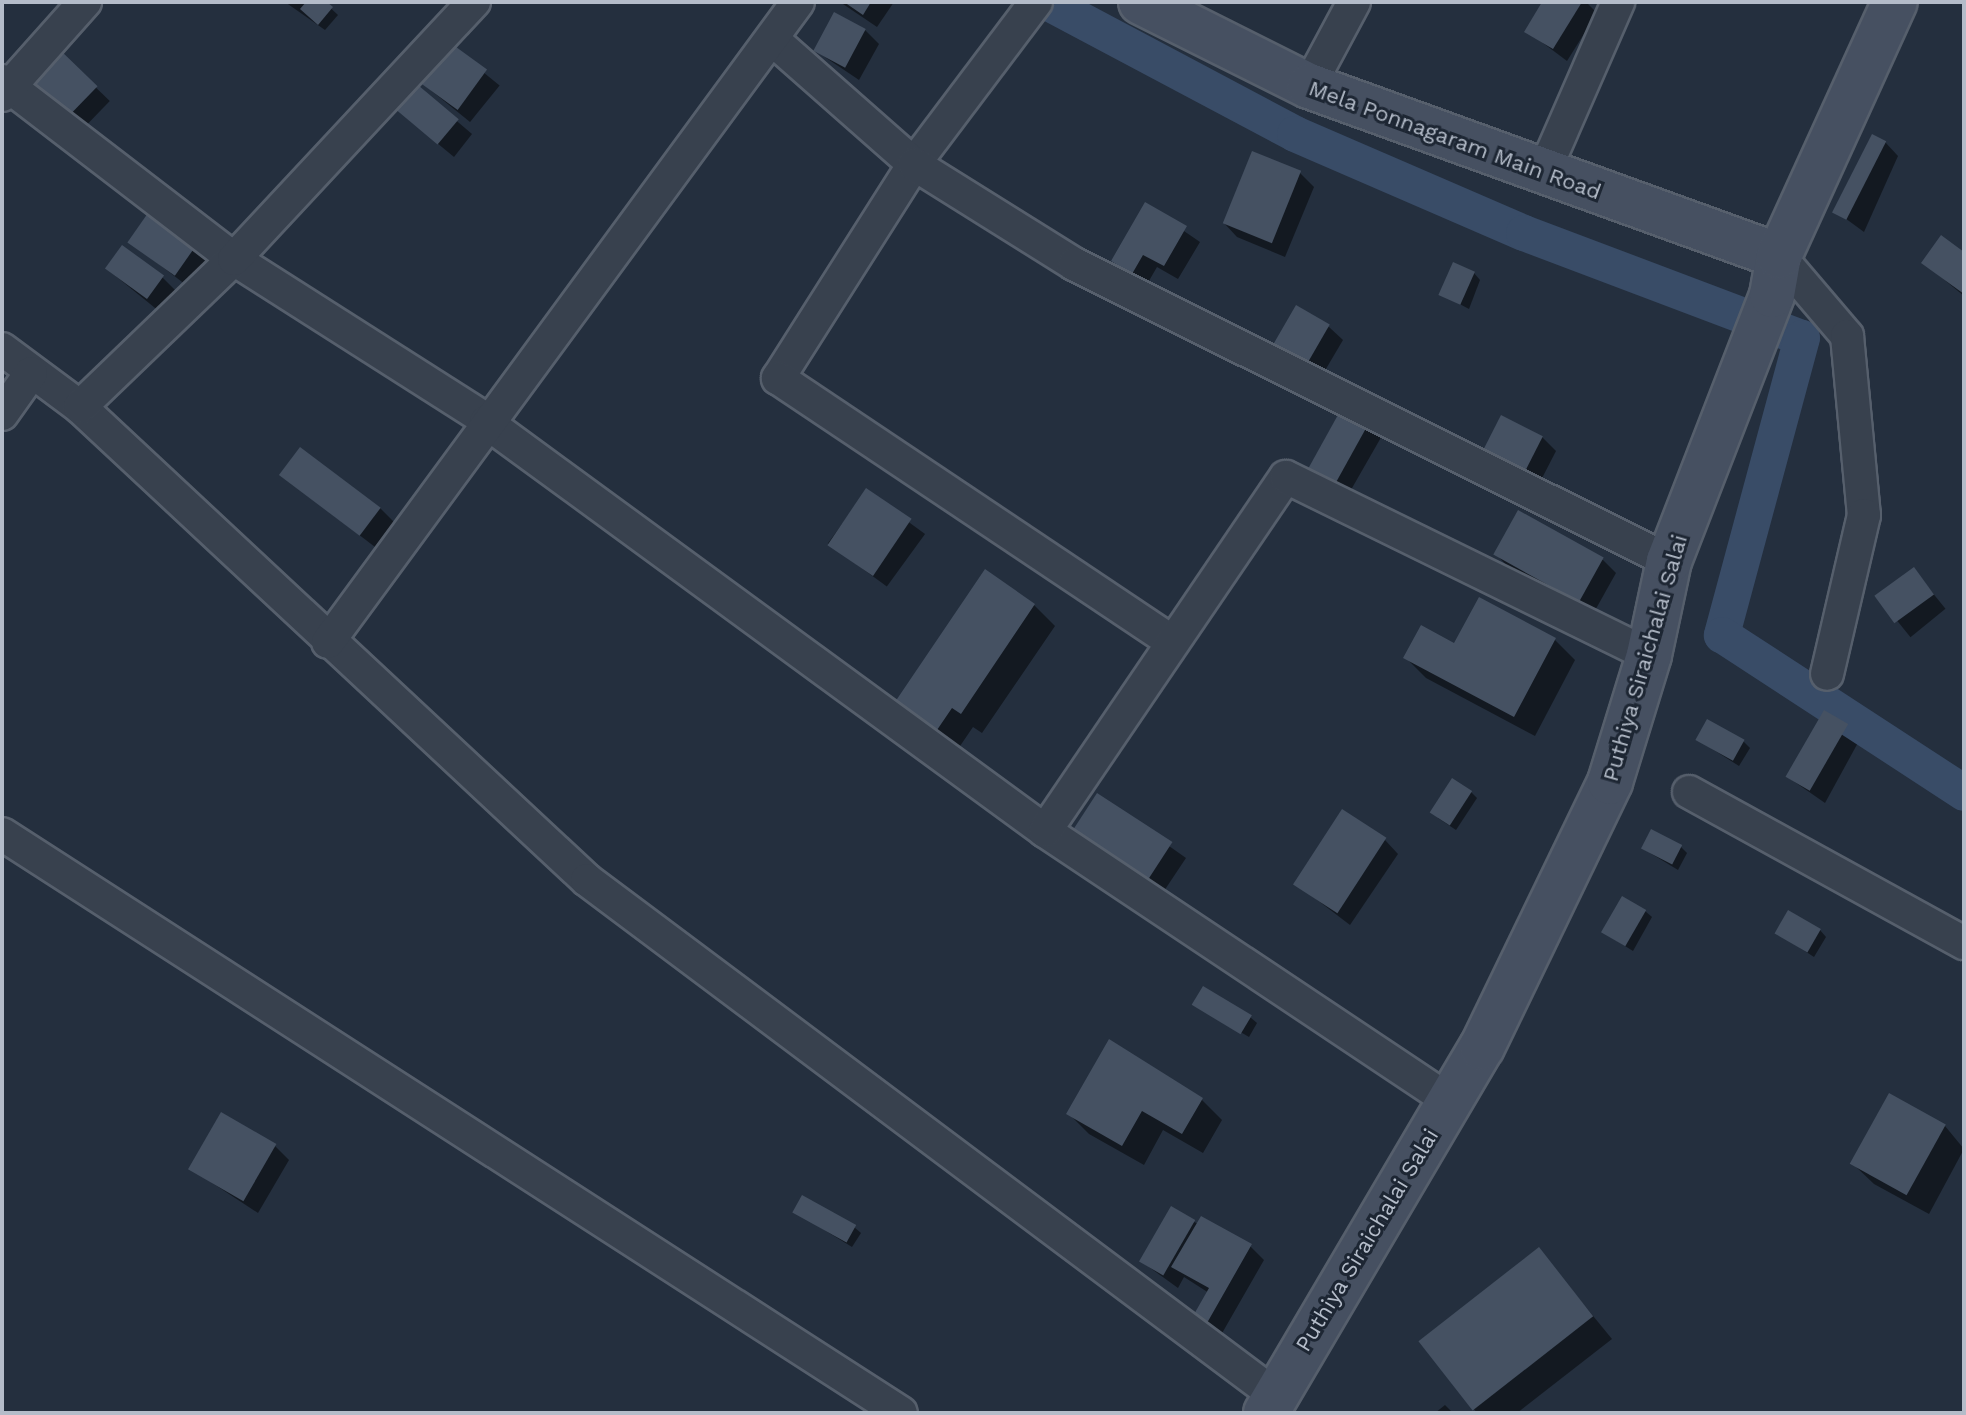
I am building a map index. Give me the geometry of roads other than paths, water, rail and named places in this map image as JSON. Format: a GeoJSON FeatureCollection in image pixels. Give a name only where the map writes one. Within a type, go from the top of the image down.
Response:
{"type":"FeatureCollection","features":[{"type":"Feature","properties":{"kind":"main road","name":"Mela Ponnagaram Main Road"},"geometry":{"type":"LineString","coordinates":[[1141,2],[1309,86],[1543,174],[1776,275]]}},
{"type":"Feature","properties":{"kind":"main road","name":"Puthiya Siraichalai Salai"},"geometry":{"type":"LineString","coordinates":[[1270,1404],[1482,1047],[1610,782],[1649,655],[1669,561],[1776,275],[1895,2]]}},
{"type":"Feature","properties":{"kind":"street"},"geometry":{"type":"LineString","coordinates":[[85,2],[4,88],[234,259],[487,421],[1045,831],[1450,1101]]}},
{"type":"Feature","properties":{"kind":"street"},"geometry":{"type":"LineString","coordinates":[[80,407],[234,259],[474,2]]}},
{"type":"Feature","properties":{"kind":"street"},"geometry":{"type":"LineString","coordinates":[[328,642],[487,421],[798,2]]}},
{"type":"Feature","properties":{"kind":"street"},"geometry":{"type":"LineString","coordinates":[[1309,86],[1354,2]]}},
{"type":"Feature","properties":{"kind":"street"},"geometry":{"type":"LineString","coordinates":[[1543,174],[1618,2]]}},
{"type":"Feature","properties":{"kind":"street"},"geometry":{"type":"LineString","coordinates":[[1033,7],[914,164],[778,378],[1171,641]]}},
{"type":"Feature","properties":{"kind":"street"},"geometry":{"type":"LineString","coordinates":[[772,39],[914,164],[1074,264],[1669,561]]}},
{"type":"Feature","properties":{"kind":"street"},"geometry":{"type":"LineString","coordinates":[[1776,275],[1847,336],[1864,515],[1827,674]]}},
{"type":"Feature","properties":{"kind":"street"},"geometry":{"type":"LineString","coordinates":[[2,349],[80,407],[328,642],[587,880],[1270,1404]]}},
{"type":"Feature","properties":{"kind":"street"},"geometry":{"type":"LineString","coordinates":[[2,414],[31,373]]}},
{"type":"Feature","properties":{"kind":"street"},"geometry":{"type":"LineString","coordinates":[[1045,831],[1171,641],[1286,477],[1649,655]]}},
{"type":"Feature","properties":{"kind":"street"},"geometry":{"type":"LineString","coordinates":[[1689,792],[1964,943]]}},
{"type":"Feature","properties":{"kind":"street"},"geometry":{"type":"LineString","coordinates":[[2,834],[901,1413]]}},
{"type":"Feature","properties":{"kind":"waterway"},"geometry":{"type":"LineString","coordinates":[[1047,2],[1295,134],[1524,233],[1802,338],[1722,635],[1964,793]]}}]}
